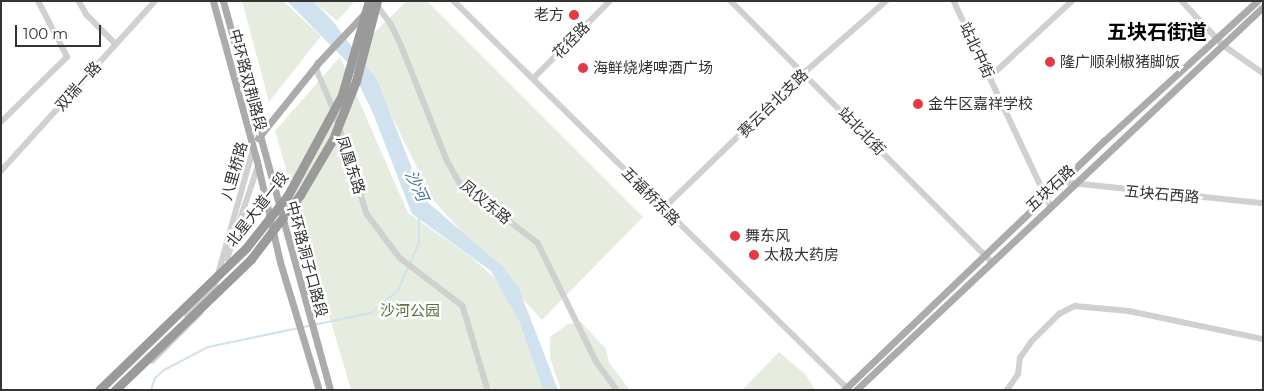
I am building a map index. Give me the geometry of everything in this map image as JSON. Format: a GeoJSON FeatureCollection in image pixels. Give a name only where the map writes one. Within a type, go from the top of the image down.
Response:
{"type":"FeatureCollection","features":[{"type":"Feature","properties":{"kind":"highway","name":"北星大道一段"},"geometry":{"type":"LineString","coordinates":[[100,390],[246,248],[288,195],[342,95],[374,2]]}},
{"type":"Feature","properties":{"kind":"highway","name":"北星大道一段"},"geometry":{"type":"LineString","coordinates":[[115,390],[251,259],[300,195],[333,139],[356,80],[374,2]]}},
{"type":"Feature","properties":{"kind":"main road","name":"中环路双荆路段"},"geometry":{"type":"LineString","coordinates":[[213,1],[258,166]]}},
{"type":"Feature","properties":{"kind":"main road","name":"中环路双荆路段"},"geometry":{"type":"LineString","coordinates":[[223,1],[259,135]]}},
{"type":"Feature","properties":{"kind":"main road","name":"五块石路"},"geometry":{"type":"LineString","coordinates":[[848,388],[1044,198],[1257,1]]}},
{"type":"Feature","properties":{"kind":"main road","name":"八里桥路"},"geometry":{"type":"LineString","coordinates":[[253,150],[259,135],[318,63],[374,2]]}},
{"type":"Feature","properties":{"kind":"main road","name":"五块石路"},"geometry":{"type":"LineString","coordinates":[[856,390],[1263,7]]}},
{"type":"Feature","properties":{"kind":"main road","name":"中环路洞子口路段"},"geometry":{"type":"LineString","coordinates":[[259,135],[330,390]]}},
{"type":"Feature","properties":{"kind":"main road","name":"中环路洞子口路段"},"geometry":{"type":"LineString","coordinates":[[258,166],[295,313],[319,390]]}},
{"type":"Feature","properties":{"kind":"street"},"geometry":{"type":"LineString","coordinates":[[1,122],[67,57],[38,1]]}},
{"type":"Feature","properties":{"kind":"street"},"geometry":{"type":"LineString","coordinates":[[79,1],[87,15],[116,44]]}},
{"type":"Feature","properties":{"kind":"street","name":"双瑞一路"},"geometry":{"type":"LineString","coordinates":[[1,172],[154,1]]}},
{"type":"Feature","properties":{"kind":"street","name":"五福桥东路"},"geometry":{"type":"LineString","coordinates":[[454,1],[848,388]]}},
{"type":"Feature","properties":{"kind":"street","name":"花径路"},"geometry":{"type":"LineString","coordinates":[[533,79],[610,1]]}},
{"type":"Feature","properties":{"kind":"street","name":"站北北街"},"geometry":{"type":"LineString","coordinates":[[731,1],[805,72],[992,262]]}},
{"type":"Feature","properties":{"kind":"street","name":"赛云台北支路"},"geometry":{"type":"LineString","coordinates":[[664,208],[805,72],[886,1]]}},
{"type":"Feature","properties":{"kind":"street","name":"站北中街"},"geometry":{"type":"LineString","coordinates":[[954,1],[1044,198],[1050,207]]}},
{"type":"Feature","properties":{"kind":"street"},"geometry":{"type":"LineString","coordinates":[[1182,1],[1223,45],[1263,73]]}},
{"type":"Feature","properties":{"kind":"street","name":"凤仪东路"},"geometry":{"type":"LineString","coordinates":[[374,2],[391,24],[402,47],[447,160],[460,183],[538,243],[596,362],[618,390]]}},
{"type":"Feature","properties":{"kind":"street"},"geometry":{"type":"LineString","coordinates":[[990,77],[1069,2]]}},
{"type":"Feature","properties":{"kind":"street","name":"凤凰东路"},"geometry":{"type":"LineString","coordinates":[[318,63],[317,70],[334,110],[367,214],[400,258],[427,276],[463,306],[488,390]]}},
{"type":"Feature","properties":{"kind":"street","name":"八里桥路"},"geometry":{"type":"LineString","coordinates":[[121,390],[194,320],[217,286],[253,150]]}},
{"type":"Feature","properties":{"kind":"street","name":"八里桥路"},"geometry":{"type":"LineString","coordinates":[[111,390],[207,295],[233,245],[258,166]]}},
{"type":"Feature","properties":{"kind":"street","name":"五块石西路"},"geometry":{"type":"LineString","coordinates":[[1062,182],[1263,203]]}},
{"type":"Feature","properties":{"kind":"street","name":"八里桥路"},"geometry":{"type":"LineString","coordinates":[[100,390],[156,338],[186,300],[221,270]]}},
{"type":"Feature","properties":{"kind":"street"},"geometry":{"type":"LineString","coordinates":[[1007,390],[1018,374],[1020,358],[1031,342],[1059,314],[1075,306],[1129,311],[1263,340]]}},
{"type":"Feature","properties":{"kind":"green space"},"geometry":{"type":"Polygon","coordinates":[[[242,1],[283,1],[321,36],[269,102],[242,1]]]}},
{"type":"Feature","properties":{"kind":"green space"},"geometry":{"type":"Polygon","coordinates":[[[313,1],[355,1],[337,21],[313,1]]]}},
{"type":"Feature","properties":{"kind":"green space"},"geometry":{"type":"Polygon","coordinates":[[[407,1],[427,1],[643,217],[542,320],[433,200],[358,48],[407,1]]]}},
{"type":"Feature","properties":{"kind":"green space","name":"沙河公园"},"geometry":{"type":"Polygon","coordinates":[[[340,57],[408,213],[471,257],[497,280],[520,323],[543,390],[351,390],[275,131],[340,57]]]}},
{"type":"Feature","properties":{"kind":"green space"},"geometry":{"type":"Polygon","coordinates":[[[581,322],[606,349],[609,363],[630,390],[561,390],[550,358],[550,337],[568,324],[581,322]]]}},
{"type":"Feature","properties":{"kind":"green space"},"geometry":{"type":"Polygon","coordinates":[[[779,352],[806,375],[815,390],[742,390],[779,352]]]}},
{"type":"Feature","properties":{"kind":"water","name":"沙河"},"geometry":{"type":"Polygon","coordinates":[[[287,1],[313,1],[332,20],[377,80],[424,199],[504,268],[519,289],[558,390],[543,390],[519,321],[491,271],[412,214],[373,113],[349,64],[287,1]]]}},
{"type":"Feature","properties":{"kind":"waterway"},"geometry":{"type":"LineString","coordinates":[[151,390],[155,378],[164,370],[208,347],[371,313],[398,290],[419,243],[419,218]]}},
{"type":"Feature","properties":{"kind":"place","name":"老方"},"geometry":{"type":"Point","coordinates":[574,15]}},
{"type":"Feature","properties":{"kind":"place","name":"隆广顺剁椒猪脚饭"},"geometry":{"type":"Point","coordinates":[1050,62]}},
{"type":"Feature","properties":{"kind":"place","name":"海鲜烧烤啤酒广场"},"geometry":{"type":"Point","coordinates":[583,68]}},
{"type":"Feature","properties":{"kind":"place","name":"金牛区嘉祥学校"},"geometry":{"type":"Point","coordinates":[918,104]}},
{"type":"Feature","properties":{"kind":"place","name":"舞东风"},"geometry":{"type":"Point","coordinates":[735,236]}},
{"type":"Feature","properties":{"kind":"place","name":"太极大药房"},"geometry":{"type":"Point","coordinates":[754,255]}},
{"type":"Feature","properties":{"kind":"district","name":"五块石街道"},"geometry":{"type":"Point","coordinates":[1157,32]}}]}
